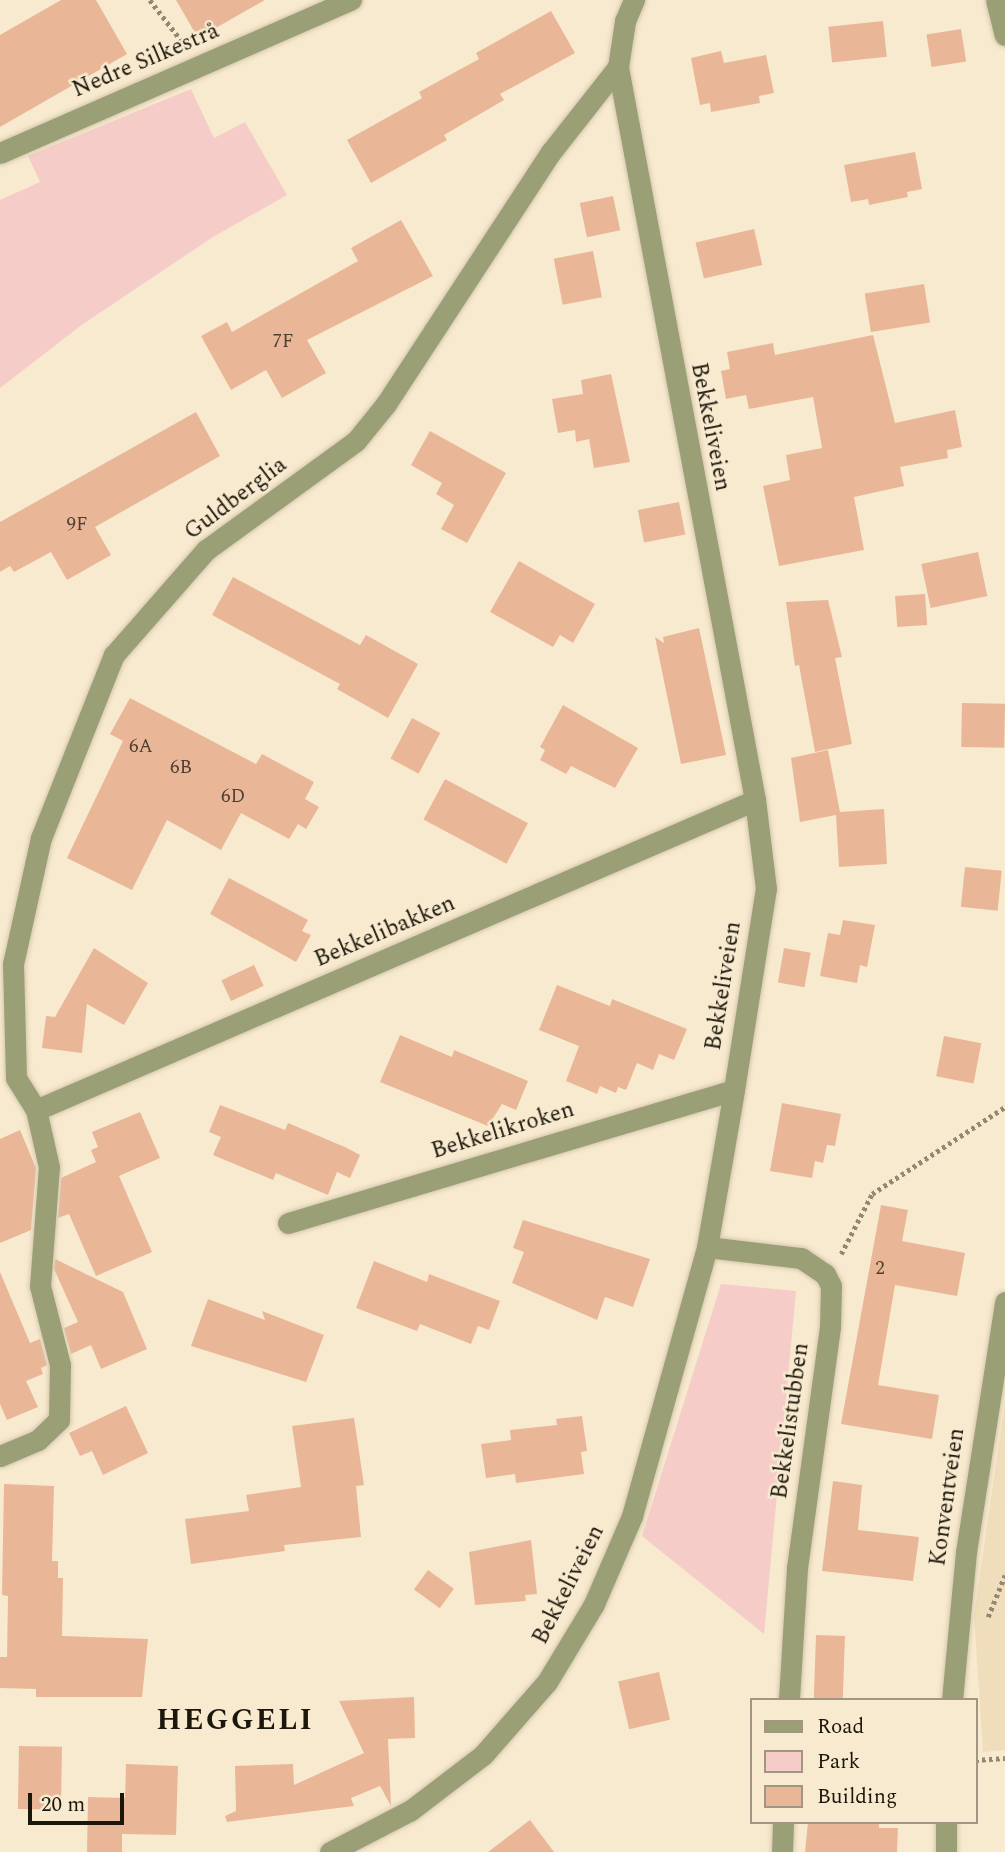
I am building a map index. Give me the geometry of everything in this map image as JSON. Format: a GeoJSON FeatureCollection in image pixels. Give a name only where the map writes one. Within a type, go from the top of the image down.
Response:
{"type":"FeatureCollection","features":[{"type":"Feature","properties":{"kind":"street","name":"Nedre Silkestrå"},"geometry":{"type":"LineString","coordinates":[[0,153],[351,0]]}},
{"type":"Feature","properties":{"kind":"street","name":"Bekkeliveien"},"geometry":{"type":"LineString","coordinates":[[330,1852],[411,1810],[484,1755],[528,1707],[568,1649],[614,1563],[632,1516],[707,1247],[734,1090],[766,889],[755,800],[618,67],[625,21],[634,0]]}},
{"type":"Feature","properties":{"kind":"street"},"geometry":{"type":"LineString","coordinates":[[996,0],[1005,35]]}},
{"type":"Feature","properties":{"kind":"street","name":"Guldberglia"},"geometry":{"type":"LineString","coordinates":[[0,1455],[38,1440],[59,1420],[60,1365],[40,1286],[49,1167],[36,1110],[16,1078],[13,964],[41,838],[114,655],[206,550],[356,441],[386,404],[551,152],[618,67]]}},
{"type":"Feature","properties":{"kind":"street","name":"Bekkelibakken"},"geometry":{"type":"LineString","coordinates":[[36,1110],[755,800]]}},
{"type":"Feature","properties":{"kind":"street","name":"Bekkelikroken"},"geometry":{"type":"LineString","coordinates":[[288,1223],[734,1090]]}},
{"type":"Feature","properties":{"kind":"street"},"geometry":{"type":"LineString","coordinates":[[707,1247],[801,1258],[825,1274]]}},
{"type":"Feature","properties":{"kind":"street","name":"Bekkelistubben"},"geometry":{"type":"LineString","coordinates":[[789,1698],[797,1567],[833,1302],[825,1274]]}},
{"type":"Feature","properties":{"kind":"street","name":"Konventveien"},"geometry":{"type":"LineString","coordinates":[[952,1698],[965,1552],[1005,1302]]}},
{"type":"Feature","properties":{"kind":"street"},"geometry":{"type":"LineString","coordinates":[[782,1852],[783,1824]]}},
{"type":"Feature","properties":{"kind":"street"},"geometry":{"type":"LineString","coordinates":[[946,1852],[947,1824]]}},
{"type":"Feature","properties":{"kind":"path"},"geometry":{"type":"LineString","coordinates":[[150,0],[201,66]]}},
{"type":"Feature","properties":{"kind":"path"},"geometry":{"type":"LineString","coordinates":[[825,1274],[839,1256],[872,1194],[1005,1107]]}},
{"type":"Feature","properties":{"kind":"path"},"geometry":{"type":"LineString","coordinates":[[977,1760],[1005,1758]]}},
{"type":"Feature","properties":{"kind":"shaded area"},"geometry":{"type":"Polygon","coordinates":[[[1005,1403],[1005,1750],[983,1752],[974,1615],[1005,1403]]]}},
{"type":"Feature","properties":{"kind":"green space"},"geometry":{"type":"Polygon","coordinates":[[[191,89],[214,138],[245,122],[287,195],[213,237],[83,324],[0,388],[0,200],[40,182],[28,156],[191,89]]]}},
{"type":"Feature","properties":{"kind":"green space"},"geometry":{"type":"Polygon","coordinates":[[[721,1284],[796,1291],[764,1634],[642,1536],[721,1284]]]}},
{"type":"Feature","properties":{"kind":"building"},"geometry":{"type":"Polygon","coordinates":[[[61,0],[96,0],[127,54],[0,127],[0,35],[61,0]]]}},
{"type":"Feature","properties":{"kind":"building"},"geometry":{"type":"Polygon","coordinates":[[[176,0],[265,0],[198,38],[176,0]]]}},
{"type":"Feature","properties":{"kind":"building"},"geometry":{"type":"Polygon","coordinates":[[[551,11],[575,53],[500,94],[504,100],[444,135],[447,140],[371,183],[347,140],[422,98],[419,92],[479,59],[476,53],[551,11]]]}},
{"type":"Feature","properties":{"kind":"building"},"geometry":{"type":"Polygon","coordinates":[[[883,21],[887,57],[832,63],[828,27],[883,21]]]}},
{"type":"Feature","properties":{"kind":"building"},"geometry":{"type":"Polygon","coordinates":[[[961,29],[966,62],[932,67],[926,34],[961,29]]]}},
{"type":"Feature","properties":{"kind":"building"},"geometry":{"type":"Polygon","coordinates":[[[721,51],[724,63],[766,55],[774,93],[759,96],[760,103],[711,112],[710,103],[700,105],[691,58],[721,51]]]}},
{"type":"Feature","properties":{"kind":"building"},"geometry":{"type":"Polygon","coordinates":[[[915,152],[922,189],[907,192],[908,197],[869,205],[868,199],[851,202],[844,165],[915,152]]]}},
{"type":"Feature","properties":{"kind":"building"},"geometry":{"type":"Polygon","coordinates":[[[613,196],[620,230],[587,237],[580,203],[613,196]]]}},
{"type":"Feature","properties":{"kind":"building"},"geometry":{"type":"Polygon","coordinates":[[[401,220],[433,276],[307,340],[326,373],[282,398],[266,370],[231,390],[201,336],[227,322],[232,332],[358,261],[351,248],[401,220]]]}},
{"type":"Feature","properties":{"kind":"building"},"geometry":{"type":"Polygon","coordinates":[[[754,229],[762,265],[704,279],[696,242],[754,229]]]}},
{"type":"Feature","properties":{"kind":"building"},"geometry":{"type":"Polygon","coordinates":[[[593,251],[602,297],[563,305],[554,259],[593,251]]]}},
{"type":"Feature","properties":{"kind":"building"},"geometry":{"type":"Polygon","coordinates":[[[924,284],[930,323],[871,332],[865,293],[924,284]]]}},
{"type":"Feature","properties":{"kind":"building"},"geometry":{"type":"Polygon","coordinates":[[[873,335],[895,423],[955,410],[962,447],[947,450],[948,458],[900,467],[904,486],[854,497],[864,550],[779,566],[763,486],[790,480],[786,455],[822,448],[813,397],[749,409],[746,395],[726,399],[721,371],[730,369],[727,352],[773,343],[775,355],[873,335]]]}},
{"type":"Feature","properties":{"kind":"building"},"geometry":{"type":"Polygon","coordinates":[[[611,374],[630,462],[594,468],[589,439],[576,442],[575,430],[558,433],[552,399],[583,394],[581,380],[611,374]]]}},
{"type":"Feature","properties":{"kind":"building"},"geometry":{"type":"Polygon","coordinates":[[[196,412],[220,456],[95,527],[111,555],[67,580],[51,552],[14,572],[10,566],[0,572],[0,522],[196,412]]]}},
{"type":"Feature","properties":{"kind":"building"},"geometry":{"type":"Polygon","coordinates":[[[430,431],[506,473],[467,543],[441,529],[454,505],[436,494],[442,483],[411,465],[430,431]]]}},
{"type":"Feature","properties":{"kind":"building"},"geometry":{"type":"Polygon","coordinates":[[[679,502],[685,534],[644,542],[638,510],[679,502]]]}},
{"type":"Feature","properties":{"kind":"building"},"geometry":{"type":"Polygon","coordinates":[[[978,552],[987,596],[931,608],[921,564],[978,552]]]}},
{"type":"Feature","properties":{"kind":"building"},"geometry":{"type":"Polygon","coordinates":[[[519,561],[595,604],[573,643],[560,635],[553,647],[490,612],[519,561]]]}},
{"type":"Feature","properties":{"kind":"building"},"geometry":{"type":"Polygon","coordinates":[[[233,577],[360,645],[366,635],[418,664],[388,718],[337,689],[340,684],[212,615],[233,577]]]}},
{"type":"Feature","properties":{"kind":"building"},"geometry":{"type":"Polygon","coordinates":[[[925,594],[927,625],[897,627],[895,596],[925,594]]]}},
{"type":"Feature","properties":{"kind":"building"},"geometry":{"type":"Polygon","coordinates":[[[828,600],[842,657],[835,658],[852,744],[815,752],[799,665],[795,666],[786,602],[828,600]]]}},
{"type":"Feature","properties":{"kind":"building"},"geometry":{"type":"Polygon","coordinates":[[[699,628],[726,755],[681,764],[655,637],[664,643],[663,637],[699,628]]]}},
{"type":"Feature","properties":{"kind":"building"},"geometry":{"type":"Polygon","coordinates":[[[130,698],[256,764],[262,754],[314,782],[305,799],[319,807],[306,829],[298,824],[289,839],[241,813],[221,850],[167,820],[132,890],[67,858],[123,741],[110,734],[130,698]]]}},
{"type":"Feature","properties":{"kind":"building"},"geometry":{"type":"Polygon","coordinates":[[[962,703],[1005,704],[1004,748],[961,747],[962,703]]]}},
{"type":"Feature","properties":{"kind":"building"},"geometry":{"type":"Polygon","coordinates":[[[563,705],[638,748],[615,788],[571,766],[566,774],[540,760],[545,750],[540,747],[563,705]]]}},
{"type":"Feature","properties":{"kind":"building"},"geometry":{"type":"Polygon","coordinates":[[[412,718],[440,733],[419,774],[390,759],[412,718]]]}},
{"type":"Feature","properties":{"kind":"building"},"geometry":{"type":"Polygon","coordinates":[[[828,750],[840,812],[884,809],[887,864],[839,867],[836,815],[800,822],[791,758],[828,750]]]}},
{"type":"Feature","properties":{"kind":"building"},"geometry":{"type":"Polygon","coordinates":[[[445,779],[528,823],[506,864],[423,820],[445,779]]]}},
{"type":"Feature","properties":{"kind":"building"},"geometry":{"type":"Polygon","coordinates":[[[965,867],[1002,871],[998,911],[961,907],[965,867]]]}},
{"type":"Feature","properties":{"kind":"building"},"geometry":{"type":"Polygon","coordinates":[[[229,878],[308,920],[302,931],[311,935],[296,962],[210,914],[229,878]]]}},
{"type":"Feature","properties":{"kind":"building"},"geometry":{"type":"Polygon","coordinates":[[[843,920],[875,925],[867,967],[860,965],[857,983],[820,976],[828,933],[840,935],[843,920]]]}},
{"type":"Feature","properties":{"kind":"building"},"geometry":{"type":"Polygon","coordinates":[[[94,948],[148,983],[124,1025],[87,1004],[82,1053],[42,1048],[46,1016],[55,1017],[94,948]]]}},
{"type":"Feature","properties":{"kind":"building"},"geometry":{"type":"Polygon","coordinates":[[[784,948],[811,953],[805,987],[778,982],[784,948]]]}},
{"type":"Feature","properties":{"kind":"building"},"geometry":{"type":"Polygon","coordinates":[[[254,965],[264,986],[231,1001],[221,980],[254,965]]]}},
{"type":"Feature","properties":{"kind":"building"},"geometry":{"type":"Polygon","coordinates":[[[557,985],[610,1006],[612,999],[687,1029],[674,1060],[659,1054],[653,1070],[637,1063],[626,1090],[618,1087],[616,1093],[600,1086],[597,1094],[566,1081],[579,1046],[539,1030],[557,985]]]}},
{"type":"Feature","properties":{"kind":"building"},"geometry":{"type":"Polygon","coordinates":[[[400,1035],[452,1057],[454,1050],[528,1081],[516,1110],[502,1104],[488,1126],[380,1082],[400,1035]]]}},
{"type":"Feature","properties":{"kind":"building"},"geometry":{"type":"Polygon","coordinates":[[[944,1036],[981,1043],[973,1083],[936,1076],[944,1036]]]}},
{"type":"Feature","properties":{"kind":"building"},"geometry":{"type":"Polygon","coordinates":[[[782,1103],[841,1114],[835,1146],[827,1145],[823,1163],[815,1161],[812,1178],[770,1171],[782,1103]]]}},
{"type":"Feature","properties":{"kind":"building"},"geometry":{"type":"Polygon","coordinates":[[[220,1105],[285,1130],[288,1123],[360,1155],[350,1178],[337,1172],[328,1195],[276,1173],[273,1180],[213,1155],[221,1137],[209,1132],[220,1105]]]}},
{"type":"Feature","properties":{"kind":"building"},"geometry":{"type":"Polygon","coordinates":[[[140,1112],[160,1158],[119,1176],[152,1252],[96,1276],[69,1214],[58,1218],[61,1178],[96,1162],[91,1150],[98,1147],[92,1132],[140,1112]]]}},
{"type":"Feature","properties":{"kind":"building"},"geometry":{"type":"Polygon","coordinates":[[[20,1130],[36,1168],[31,1230],[0,1243],[0,1139],[20,1130]]]}},
{"type":"Feature","properties":{"kind":"building"},"geometry":{"type":"Polygon","coordinates":[[[881,1205],[908,1210],[902,1241],[965,1253],[957,1296],[895,1285],[878,1385],[939,1395],[932,1439],[841,1424],[881,1205]]]}},
{"type":"Feature","properties":{"kind":"building"},"geometry":{"type":"Polygon","coordinates":[[[523,1220],[650,1259],[633,1307],[605,1297],[597,1320],[512,1283],[524,1252],[513,1248],[523,1220]]]}},
{"type":"Feature","properties":{"kind":"building"},"geometry":{"type":"Polygon","coordinates":[[[55,1259],[123,1292],[147,1349],[101,1369],[91,1345],[71,1354],[64,1328],[78,1322],[54,1269],[55,1259]]]}},
{"type":"Feature","properties":{"kind":"building"},"geometry":{"type":"Polygon","coordinates":[[[374,1261],[427,1282],[429,1274],[500,1301],[489,1330],[478,1326],[471,1344],[420,1324],[417,1331],[356,1308],[374,1261]]]}},
{"type":"Feature","properties":{"kind":"building"},"geometry":{"type":"Polygon","coordinates":[[[0,1272],[30,1343],[40,1339],[47,1365],[41,1368],[43,1374],[26,1381],[38,1407],[7,1420],[0,1404],[0,1272]]]}},
{"type":"Feature","properties":{"kind":"building"},"geometry":{"type":"Polygon","coordinates":[[[208,1299],[265,1320],[262,1311],[324,1335],[306,1382],[191,1346],[208,1299]]]}},
{"type":"Feature","properties":{"kind":"building"},"geometry":{"type":"Polygon","coordinates":[[[126,1406],[148,1453],[103,1475],[92,1451],[80,1456],[69,1433],[126,1406]]]}},
{"type":"Feature","properties":{"kind":"building"},"geometry":{"type":"Polygon","coordinates":[[[582,1416],[587,1451],[581,1452],[584,1474],[516,1483],[515,1474],[486,1478],[481,1444],[511,1440],[510,1430],[557,1425],[556,1419],[582,1416]]]}},
{"type":"Feature","properties":{"kind":"building"},"geometry":{"type":"Polygon","coordinates":[[[354,1418],[364,1485],[356,1486],[361,1537],[284,1545],[285,1551],[191,1564],[185,1519],[249,1511],[246,1495],[301,1487],[292,1426],[354,1418]]]}},
{"type":"Feature","properties":{"kind":"building"},"geometry":{"type":"Polygon","coordinates":[[[833,1481],[862,1485],[858,1530],[919,1537],[913,1581],[822,1571],[833,1481]]]}},
{"type":"Feature","properties":{"kind":"building"},"geometry":{"type":"Polygon","coordinates":[[[4,1484],[54,1486],[52,1561],[58,1561],[58,1578],[63,1578],[62,1636],[148,1639],[142,1697],[36,1697],[36,1689],[0,1688],[0,1657],[7,1657],[8,1596],[2,1595],[4,1484]]]}},
{"type":"Feature","properties":{"kind":"building"},"geometry":{"type":"Polygon","coordinates":[[[531,1540],[537,1594],[525,1595],[526,1601],[475,1605],[469,1552],[531,1540]]]}},
{"type":"Feature","properties":{"kind":"building"},"geometry":{"type":"Polygon","coordinates":[[[428,1570],[454,1589],[440,1608],[414,1589],[428,1570]]]}},
{"type":"Feature","properties":{"kind":"building"},"geometry":{"type":"Polygon","coordinates":[[[816,1635],[845,1636],[843,1698],[814,1698],[816,1635]]]}},
{"type":"Feature","properties":{"kind":"building"},"geometry":{"type":"Polygon","coordinates":[[[659,1672],[670,1720],[629,1729],[618,1681],[659,1672]]]}},
{"type":"Feature","properties":{"kind":"building"},"geometry":{"type":"Polygon","coordinates":[[[414,1697],[415,1738],[388,1739],[391,1806],[380,1786],[351,1798],[354,1806],[227,1822],[225,1816],[236,1811],[235,1766],[293,1764],[294,1785],[364,1753],[339,1701],[414,1697]]]}},
{"type":"Feature","properties":{"kind":"building"},"geometry":{"type":"Polygon","coordinates":[[[19,1746],[62,1747],[61,1810],[18,1809],[19,1746]]]}},
{"type":"Feature","properties":{"kind":"building"},"geometry":{"type":"Polygon","coordinates":[[[126,1764],[178,1766],[176,1835],[122,1834],[122,1852],[87,1852],[88,1797],[125,1798],[126,1764]]]}},
{"type":"Feature","properties":{"kind":"building"},"geometry":{"type":"Polygon","coordinates":[[[530,1820],[554,1852],[488,1852],[530,1820]]]}},
{"type":"Feature","properties":{"kind":"building"},"geometry":{"type":"Polygon","coordinates":[[[808,1824],[879,1824],[879,1828],[898,1828],[897,1852],[805,1852],[808,1824]]]}},
{"type":"Feature","properties":{"kind":"district","name":"HEGGELI"},"geometry":{"type":"Point","coordinates":[235,1720]}}]}
